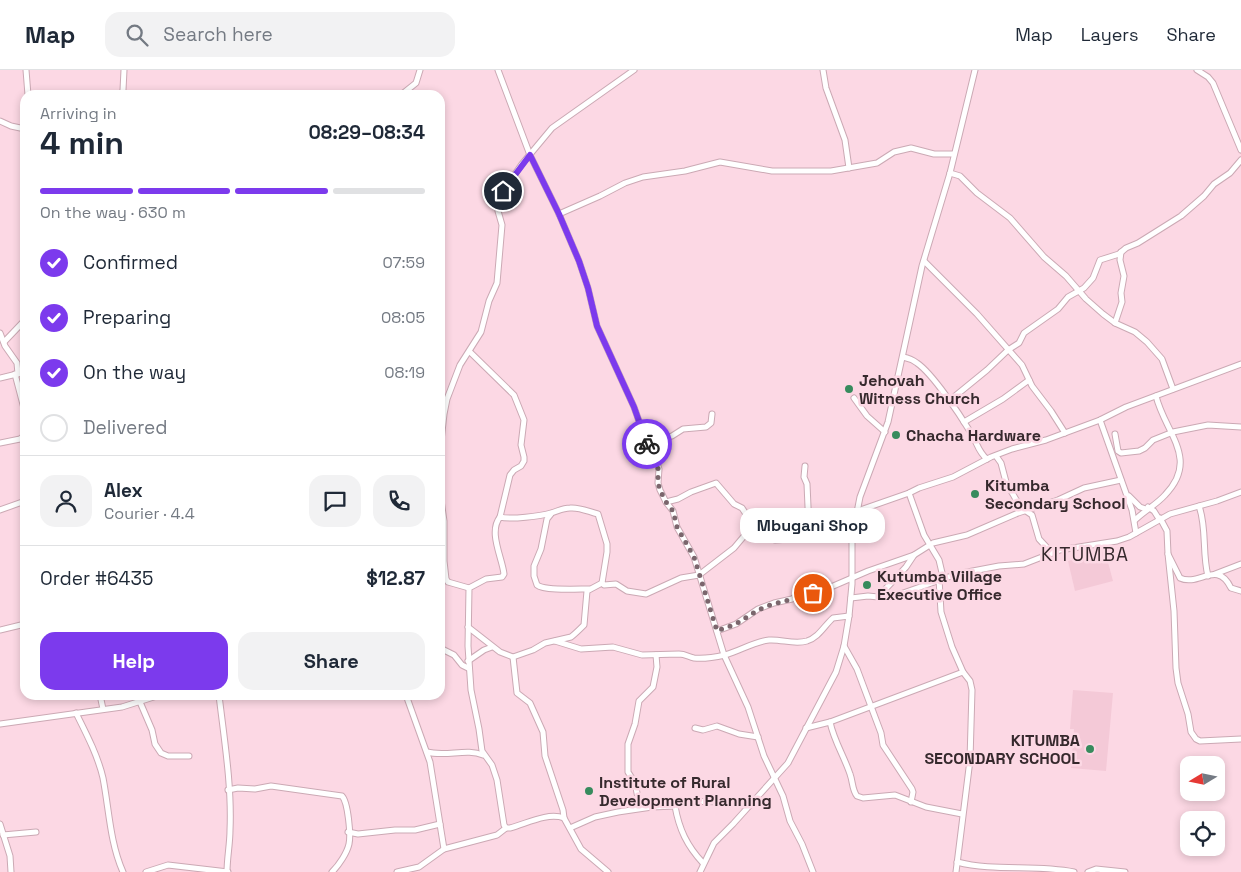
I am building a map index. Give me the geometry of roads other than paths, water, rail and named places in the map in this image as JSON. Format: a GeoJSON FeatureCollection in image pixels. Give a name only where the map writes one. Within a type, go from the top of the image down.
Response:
{"type":"FeatureCollection","features":[{"type":"Feature","properties":{"kind":"street"},"geometry":{"type":"LineString","coordinates":[[26,70],[28,90]]}},
{"type":"Feature","properties":{"kind":"street"},"geometry":{"type":"LineString","coordinates":[[123,90],[124,70]]}},
{"type":"Feature","properties":{"kind":"street"},"geometry":{"type":"LineString","coordinates":[[407,90],[416,83],[420,70]]}},
{"type":"Feature","properties":{"kind":"street"},"geometry":{"type":"LineString","coordinates":[[498,70],[530,155],[559,214],[588,288],[597,326],[634,407],[658,466],[658,486],[673,511],[677,527],[694,557],[724,655],[748,707],[764,756],[783,796],[790,821],[813,872]]}},
{"type":"Feature","properties":{"kind":"street"},"geometry":{"type":"LineString","coordinates":[[445,409],[460,365],[481,332],[489,300],[498,277],[502,225],[498,212],[499,197],[552,128],[634,70]]}},
{"type":"Feature","properties":{"kind":"street"},"geometry":{"type":"LineString","coordinates":[[823,70],[826,88],[845,140],[849,168]]}},
{"type":"Feature","properties":{"kind":"street"},"geometry":{"type":"LineString","coordinates":[[700,872],[714,843],[788,763],[836,672],[844,646],[849,616],[852,578],[852,538],[862,491],[885,432],[924,261],[950,173],[975,70]]}},
{"type":"Feature","properties":{"kind":"street"},"geometry":{"type":"LineString","coordinates":[[1198,70],[1213,83],[1241,150]]}},
{"type":"Feature","properties":{"kind":"street"},"geometry":{"type":"LineString","coordinates":[[0,121],[20,128]]}},
{"type":"Feature","properties":{"kind":"street"},"geometry":{"type":"LineString","coordinates":[[559,214],[625,183],[643,177],[685,171],[715,162],[732,162],[784,172],[830,172],[877,163],[894,152],[908,149],[916,148],[934,154],[954,154]]}},
{"type":"Feature","properties":{"kind":"street"},"geometry":{"type":"LineString","coordinates":[[949,401],[1008,350],[1019,343],[1026,331],[1058,309],[1068,297],[1079,292],[1093,278],[1100,260],[1138,243],[1181,216],[1204,196],[1214,184],[1230,173],[1241,160]]}},
{"type":"Feature","properties":{"kind":"street"},"geometry":{"type":"LineString","coordinates":[[950,173],[960,176],[977,193],[1010,218],[1044,257],[1066,276],[1079,292],[1103,314],[1115,323],[1140,336],[1160,355],[1173,389]]}},
{"type":"Feature","properties":{"kind":"street"},"geometry":{"type":"LineString","coordinates":[[1115,323],[1122,302],[1121,293],[1124,276],[1120,260],[1121,252]]}},
{"type":"Feature","properties":{"kind":"street"},"geometry":{"type":"LineString","coordinates":[[924,261],[977,314],[1022,365],[1065,433]]}},
{"type":"Feature","properties":{"kind":"street"},"geometry":{"type":"LineString","coordinates":[[4,342],[20,325]]}},
{"type":"Feature","properties":{"kind":"street"},"geometry":{"type":"LineString","coordinates":[[0,333],[16,362],[20,388]]}},
{"type":"Feature","properties":{"kind":"street"},"geometry":{"type":"LineString","coordinates":[[445,578],[448,582],[469,588],[486,579],[503,576],[496,537],[496,526],[510,475],[524,462],[521,445],[524,420],[514,395],[470,352]]}},
{"type":"Feature","properties":{"kind":"street"},"geometry":{"type":"LineString","coordinates":[[903,356],[913,360],[922,367],[964,422],[980,453],[987,459]]}},
{"type":"Feature","properties":{"kind":"street"},"geometry":{"type":"LineString","coordinates":[[666,502],[716,483],[734,504],[742,508],[750,520],[768,529],[774,539],[795,536],[809,529],[908,495],[919,488],[953,477],[987,459],[1012,449],[1065,433],[1100,420],[1126,407],[1241,364]]}},
{"type":"Feature","properties":{"kind":"street"},"geometry":{"type":"LineString","coordinates":[[0,378],[20,373]]}},
{"type":"Feature","properties":{"kind":"street"},"geometry":{"type":"LineString","coordinates":[[964,422],[1003,399],[1030,380]]}},
{"type":"Feature","properties":{"kind":"street"},"geometry":{"type":"LineString","coordinates":[[1135,520],[1147,508],[1167,494],[1180,471],[1180,454],[1172,432],[1160,412],[1156,396]]}},
{"type":"Feature","properties":{"kind":"street"},"geometry":{"type":"LineString","coordinates":[[854,398],[867,416],[885,432]]}},
{"type":"Feature","properties":{"kind":"street"},"geometry":{"type":"LineString","coordinates":[[648,444],[683,430],[706,427],[711,423],[712,414]]}},
{"type":"Feature","properties":{"kind":"street"},"geometry":{"type":"LineString","coordinates":[[1100,420],[1135,520],[1136,532]]}},
{"type":"Feature","properties":{"kind":"street"},"geometry":{"type":"LineString","coordinates":[[1115,434],[1118,451],[1121,454],[1126,454],[1144,449],[1153,440],[1172,432],[1208,425],[1241,427]]}},
{"type":"Feature","properties":{"kind":"street"},"geometry":{"type":"LineString","coordinates":[[0,442],[20,438]]}},
{"type":"Feature","properties":{"kind":"street"},"geometry":{"type":"LineString","coordinates":[[996,456],[1001,463],[1006,482],[1020,506],[1034,518],[1039,538],[1052,553]]}},
{"type":"Feature","properties":{"kind":"street"},"geometry":{"type":"LineString","coordinates":[[805,466],[804,476],[807,484],[809,529]]}},
{"type":"Feature","properties":{"kind":"street"},"geometry":{"type":"LineString","coordinates":[[717,631],[736,624],[770,605],[792,599],[801,594],[824,590],[914,555],[943,540],[967,534],[1042,504],[1058,500],[1084,488],[1121,480]]}},
{"type":"Feature","properties":{"kind":"street"},"geometry":{"type":"LineString","coordinates":[[1125,492],[1134,502],[1154,511],[1167,531],[1175,619],[1176,668],[1181,696],[1188,714],[1191,732],[1200,742],[1241,740]]}},
{"type":"Feature","properties":{"kind":"street"},"geometry":{"type":"LineString","coordinates":[[851,598],[889,598],[941,578],[980,569],[1030,563],[1052,553],[1067,549],[1112,543],[1130,537],[1160,518],[1170,514],[1241,492]]}},
{"type":"Feature","properties":{"kind":"street"},"geometry":{"type":"LineString","coordinates":[[908,495],[929,546],[938,560],[941,578],[941,612],[952,647],[963,672],[971,684],[972,708],[969,768],[956,872]]}},
{"type":"Feature","properties":{"kind":"street"},"geometry":{"type":"LineString","coordinates":[[0,510],[20,503]]}},
{"type":"Feature","properties":{"kind":"street"},"geometry":{"type":"LineString","coordinates":[[1199,506],[1202,516],[1208,576]]}},
{"type":"Feature","properties":{"kind":"street"},"geometry":{"type":"LineString","coordinates":[[500,517],[506,519],[551,514],[564,508],[573,507],[598,514],[607,544],[602,583]]}},
{"type":"Feature","properties":{"kind":"street"},"geometry":{"type":"LineString","coordinates":[[551,514],[547,519],[541,549],[534,566],[534,576],[537,585],[547,590],[563,588],[590,589]]}},
{"type":"Feature","properties":{"kind":"street"},"geometry":{"type":"LineString","coordinates":[[468,627],[492,647],[513,657],[533,650],[545,643],[571,637],[584,625],[586,596],[587,591],[590,589],[602,583],[604,585],[616,584],[627,590],[646,594],[681,578],[699,575],[734,548],[755,523]]}},
{"type":"Feature","properties":{"kind":"street"},"geometry":{"type":"LineString","coordinates":[[1168,554],[1181,578],[1187,580],[1215,574],[1241,564]]}},
{"type":"Feature","properties":{"kind":"street"},"geometry":{"type":"LineString","coordinates":[[878,597],[903,571],[914,555]]}},
{"type":"Feature","properties":{"kind":"street"},"geometry":{"type":"LineString","coordinates":[[1215,574],[1225,578],[1233,590],[1241,591]]}},
{"type":"Feature","properties":{"kind":"street"},"geometry":{"type":"LineString","coordinates":[[469,588],[468,668],[481,746],[497,780],[506,828]]}},
{"type":"Feature","properties":{"kind":"street"},"geometry":{"type":"LineString","coordinates":[[555,641],[581,649],[614,647],[642,655],[685,654],[694,658],[724,655],[751,644],[769,640],[794,643],[805,641],[822,632],[835,617],[849,616]]}},
{"type":"Feature","properties":{"kind":"street"},"geometry":{"type":"LineString","coordinates":[[0,630],[20,625]]}},
{"type":"Feature","properties":{"kind":"street"},"geometry":{"type":"LineString","coordinates":[[844,646],[854,661],[872,707],[885,750],[912,789],[911,802]]}},
{"type":"Feature","properties":{"kind":"street"},"geometry":{"type":"LineString","coordinates":[[468,661],[492,647]]}},
{"type":"Feature","properties":{"kind":"street"},"geometry":{"type":"LineString","coordinates":[[445,650],[454,655],[462,665],[468,668]]}},
{"type":"Feature","properties":{"kind":"street"},"geometry":{"type":"LineString","coordinates":[[640,808],[635,783],[628,772],[628,744],[635,724],[639,701],[653,687],[657,667],[656,655]]}},
{"type":"Feature","properties":{"kind":"street"},"geometry":{"type":"LineString","coordinates":[[513,657],[517,693],[530,703],[543,732],[545,756],[564,818],[580,849],[608,872]]}},
{"type":"Feature","properties":{"kind":"street"},"geometry":{"type":"LineString","coordinates":[[806,728],[830,722],[963,672]]}},
{"type":"Feature","properties":{"kind":"street"},"geometry":{"type":"LineString","coordinates":[[101,700],[103,709]]}},
{"type":"Feature","properties":{"kind":"street"},"geometry":{"type":"LineString","coordinates":[[0,724],[103,709],[146,700]]}},
{"type":"Feature","properties":{"kind":"street"},"geometry":{"type":"LineString","coordinates":[[146,872],[168,865],[227,872],[230,830],[225,740],[220,700]]}},
{"type":"Feature","properties":{"kind":"street"},"geometry":{"type":"LineString","coordinates":[[408,700],[430,762],[444,849]]}},
{"type":"Feature","properties":{"kind":"street"},"geometry":{"type":"LineString","coordinates":[[140,702],[152,730],[155,744],[161,753],[168,756],[189,756]]}},
{"type":"Feature","properties":{"kind":"street"},"geometry":{"type":"LineString","coordinates":[[76,713],[103,776],[118,859],[123,872]]}},
{"type":"Feature","properties":{"kind":"street"},"geometry":{"type":"LineString","coordinates":[[830,722],[833,736],[850,772],[856,795],[863,798],[892,795],[926,807],[962,814]]}},
{"type":"Feature","properties":{"kind":"street"},"geometry":{"type":"LineString","coordinates":[[695,728],[703,730],[717,726],[739,734],[758,737]]}},
{"type":"Feature","properties":{"kind":"street"},"geometry":{"type":"LineString","coordinates":[[427,752],[442,755],[475,752],[484,755]]}},
{"type":"Feature","properties":{"kind":"street"},"geometry":{"type":"LineString","coordinates":[[228,790],[238,788],[255,789],[271,786],[342,796],[345,799],[349,846],[332,872]]}},
{"type":"Feature","properties":{"kind":"street"},"geometry":{"type":"LineString","coordinates":[[570,828],[595,817],[640,808],[675,806],[681,801],[726,802],[749,806]]}},
{"type":"Feature","properties":{"kind":"street"},"geometry":{"type":"LineString","coordinates":[[675,806],[679,826],[689,846],[704,863]]}},
{"type":"Feature","properties":{"kind":"street"},"geometry":{"type":"LineString","coordinates":[[397,872],[419,867],[444,849],[497,835],[506,828],[550,816],[564,818]]}},
{"type":"Feature","properties":{"kind":"street"},"geometry":{"type":"LineString","coordinates":[[0,824],[11,863],[11,872]]}},
{"type":"Feature","properties":{"kind":"street"},"geometry":{"type":"LineString","coordinates":[[348,832],[358,834],[415,830],[440,824]]}},
{"type":"Feature","properties":{"kind":"street"},"geometry":{"type":"LineString","coordinates":[[3,835],[36,832]]}},
{"type":"Feature","properties":{"kind":"street"},"geometry":{"type":"LineString","coordinates":[[957,862],[979,867],[1030,868],[1074,872]]}},
{"type":"Feature","properties":{"kind":"street"},"geometry":{"type":"LineString","coordinates":[[1088,872],[1096,869],[1125,872]]}},
{"type":"Feature","properties":{"kind":"place","name":"Jehovah Witness Church"},"geometry":{"type":"Point","coordinates":[849,389]}},
{"type":"Feature","properties":{"kind":"place","name":"Chacha Hardware"},"geometry":{"type":"Point","coordinates":[896,435]}},
{"type":"Feature","properties":{"kind":"place","name":"Kitumba Secondary School"},"geometry":{"type":"Point","coordinates":[975,494]}},
{"type":"Feature","properties":{"kind":"place","name":"Kutumba Village Executive Office"},"geometry":{"type":"Point","coordinates":[867,585]}},
{"type":"Feature","properties":{"kind":"place","name":"Mbugani Shop"},"geometry":{"type":"Point","coordinates":[813,593]}},
{"type":"Feature","properties":{"kind":"place","name":"KITUMBA SECONDARY SCHOOL"},"geometry":{"type":"Point","coordinates":[1090,749]}},
{"type":"Feature","properties":{"kind":"place","name":"Institute of Rural Development Planning"},"geometry":{"type":"Point","coordinates":[589,791]}},
{"type":"Feature","properties":{"kind":"district","name":"KITUMBA"},"geometry":{"type":"Point","coordinates":[1085,554]}}]}
